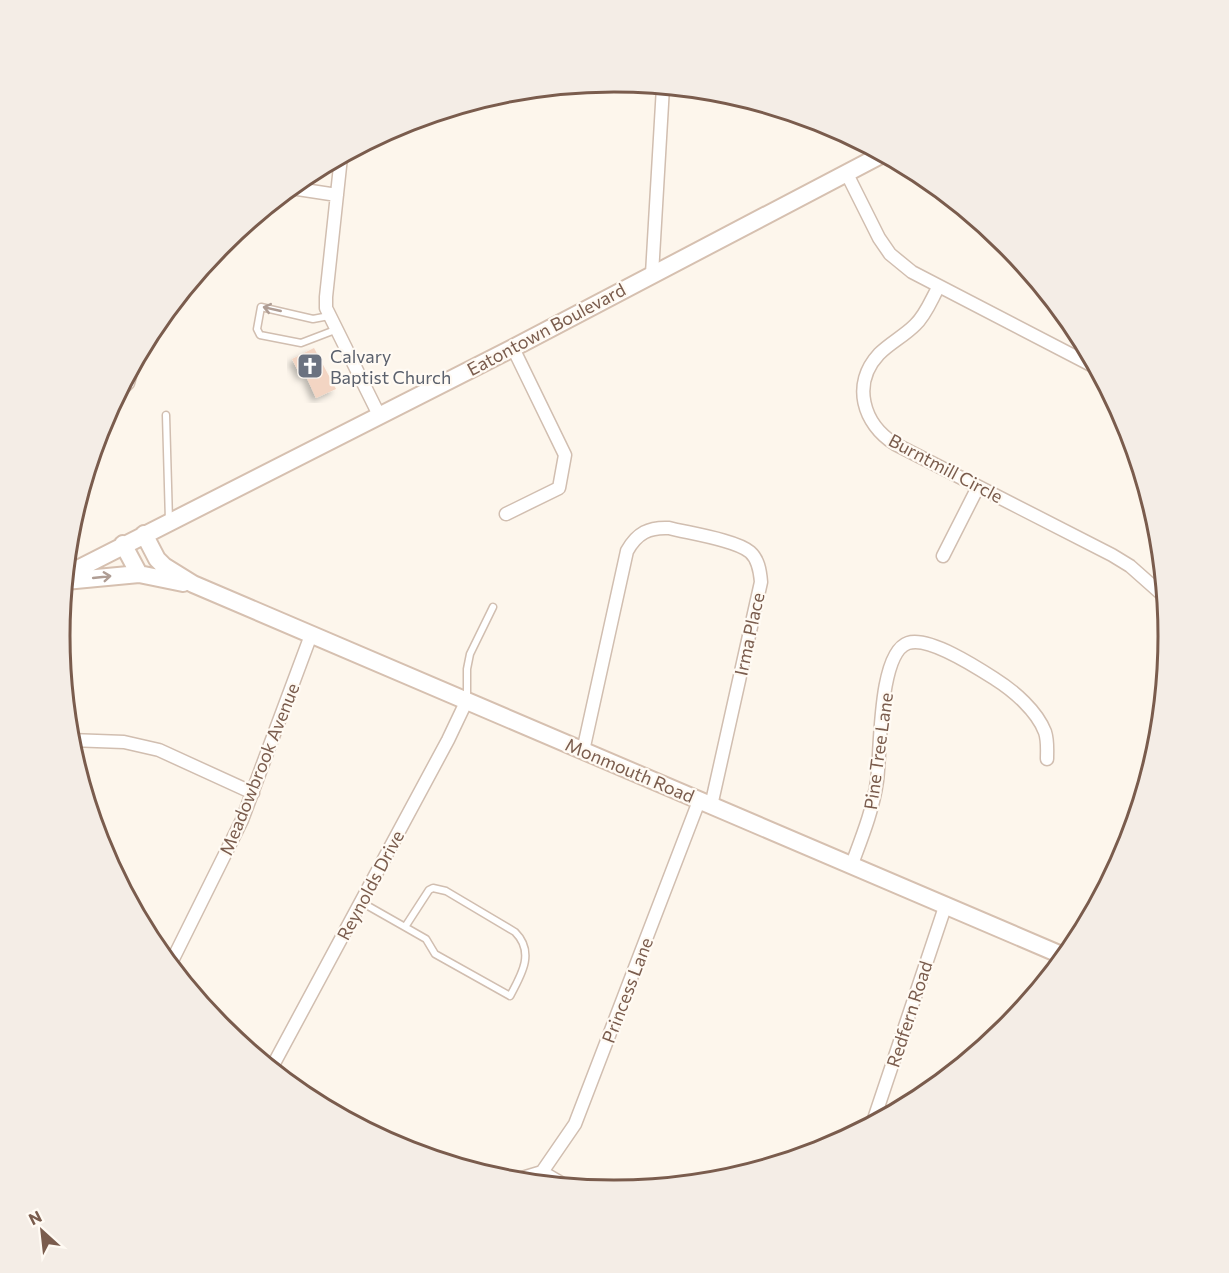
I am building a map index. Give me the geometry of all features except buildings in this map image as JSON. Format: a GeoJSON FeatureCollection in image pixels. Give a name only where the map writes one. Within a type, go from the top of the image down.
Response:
{"type":"FeatureCollection","features":[{"type":"Feature","properties":{"kind":"main road","name":"Eatontown Boulevard"},"geometry":{"type":"LineString","coordinates":[[75,570],[513,348],[874,159]]}},
{"type":"Feature","properties":{"kind":"main road","name":"Monmouth Road"},"geometry":{"type":"LineString","coordinates":[[144,534],[157,560],[193,584],[1057,953]]}},
{"type":"Feature","properties":{"kind":"main road"},"geometry":{"type":"LineString","coordinates":[[123,544],[139,574]]}},
{"type":"Feature","properties":{"kind":"main road","name":"Monmouth Road"},"geometry":{"type":"LineString","coordinates":[[74,580],[139,574],[193,584]]}},
{"type":"Feature","properties":{"kind":"street"},"geometry":{"type":"LineString","coordinates":[[652,274],[663,95]]}},
{"type":"Feature","properties":{"kind":"street"},"geometry":{"type":"LineString","coordinates":[[341,166],[326,297],[329,316],[379,415]]}},
{"type":"Feature","properties":{"kind":"street"},"geometry":{"type":"LineString","coordinates":[[847,174],[879,238],[890,254],[912,272],[1085,362]]}},
{"type":"Feature","properties":{"kind":"street"},"geometry":{"type":"LineString","coordinates":[[304,190],[337,195]]}},
{"type":"Feature","properties":{"kind":"street","name":"Burntmill Circle"},"geometry":{"type":"LineString","coordinates":[[939,286],[916,324],[881,353],[872,364],[864,384],[864,404],[873,424],[888,440],[1112,555],[1130,566],[1156,589]]}},
{"type":"Feature","properties":{"kind":"street"},"geometry":{"type":"LineString","coordinates":[[506,514],[559,488],[565,455],[513,348]]}},
{"type":"Feature","properties":{"kind":"street"},"geometry":{"type":"LineString","coordinates":[[943,556],[978,487]]}},
{"type":"Feature","properties":{"kind":"street","name":"Irma Place"},"geometry":{"type":"LineString","coordinates":[[583,751],[627,550],[633,541],[646,531],[669,528],[741,545],[754,556],[759,565],[761,582],[705,803]]}},
{"type":"Feature","properties":{"kind":"street","name":"Meadowbrook Avenue"},"geometry":{"type":"LineString","coordinates":[[174,956],[242,820],[311,635]]}},
{"type":"Feature","properties":{"kind":"street","name":"Pine Tree Lane"},"geometry":{"type":"LineString","coordinates":[[852,864],[867,824],[877,780],[888,674],[893,656],[898,649],[909,643],[921,642],[931,645],[982,670],[1008,689],[1021,700],[1041,725],[1047,744],[1047,759]]}},
{"type":"Feature","properties":{"kind":"street","name":"Reynolds Drive"},"geometry":{"type":"LineString","coordinates":[[275,1062],[448,740],[467,700]]}},
{"type":"Feature","properties":{"kind":"street"},"geometry":{"type":"LineString","coordinates":[[81,740],[124,742],[159,750],[253,793]]}},
{"type":"Feature","properties":{"kind":"street","name":"Princess Lane"},"geometry":{"type":"LineString","coordinates":[[542,1172],[575,1124],[705,803]]}},
{"type":"Feature","properties":{"kind":"street","name":"Redfern Road"},"geometry":{"type":"LineString","coordinates":[[876,1113],[946,904]]}},
{"type":"Feature","properties":{"kind":"street"},"geometry":{"type":"LineString","coordinates":[[534,1174],[542,1172],[550,1177]]}},
{"type":"Feature","properties":{"kind":"lane"},"geometry":{"type":"LineString","coordinates":[[329,316],[313,319],[261,307],[257,328],[260,335],[301,343],[336,330]]}},
{"type":"Feature","properties":{"kind":"lane"},"geometry":{"type":"LineString","coordinates":[[166,415],[169,521]]}},
{"type":"Feature","properties":{"kind":"lane"},"geometry":{"type":"LineString","coordinates":[[467,700],[467,669],[470,654],[493,607]]}},
{"type":"Feature","properties":{"kind":"lane"},"geometry":{"type":"LineString","coordinates":[[361,902],[426,939],[435,954],[510,996],[523,973],[526,955],[524,941],[515,932],[446,891],[433,888],[429,890],[405,927]]}},
{"type":"Feature","properties":{"kind":"place","name":"Calvary Baptist Church"},"geometry":{"type":"Point","coordinates":[310,366]}}]}
